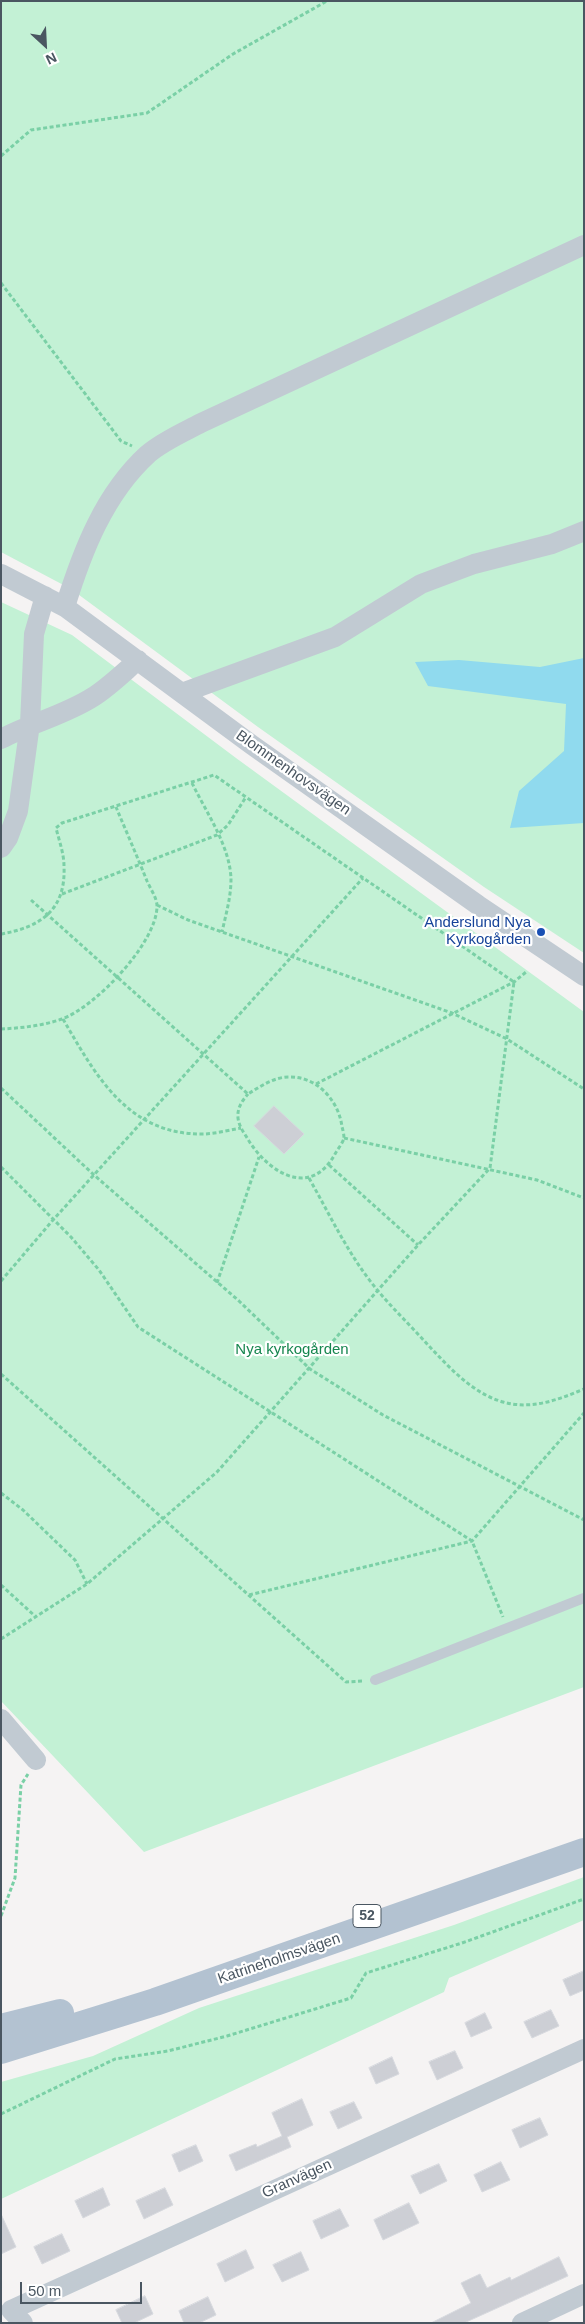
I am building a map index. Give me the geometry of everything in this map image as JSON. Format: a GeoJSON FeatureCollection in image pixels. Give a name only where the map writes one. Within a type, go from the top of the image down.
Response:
{"type":"FeatureCollection","features":[{"type":"Feature","properties":{"kind":"main road","name":"Katrineholmsvägen"},"geometry":{"type":"LineString","coordinates":[[1,2028],[148,1988],[276,1949],[584,1837]]}},
{"type":"Feature","properties":{"kind":"main road","name":"Katrineholmsvägen"},"geometry":{"type":"LineString","coordinates":[[1,2050],[164,1999],[584,1852]]}},
{"type":"Feature","properties":{"kind":"street"},"geometry":{"type":"LineString","coordinates":[[65,607],[80,560],[96,525],[120,486],[149,454],[201,422],[584,245]]}},
{"type":"Feature","properties":{"kind":"street"},"geometry":{"type":"LineString","coordinates":[[182,693],[335,637],[421,584],[474,564],[552,544],[584,531]]}},
{"type":"Feature","properties":{"kind":"street","name":"Blommenhovsvägen"},"geometry":{"type":"LineString","coordinates":[[1,574],[65,607],[260,751],[478,905],[584,976]]}},
{"type":"Feature","properties":{"kind":"street"},"geometry":{"type":"LineString","coordinates":[[1,848],[8,838],[18,811],[30,724],[34,634],[45,596]]}},
{"type":"Feature","properties":{"kind":"street"},"geometry":{"type":"LineString","coordinates":[[1,739],[30,724],[66,711],[94,696],[138,660]]}},
{"type":"Feature","properties":{"kind":"street"},"geometry":{"type":"LineString","coordinates":[[1,1719],[36,1760]]}},
{"type":"Feature","properties":{"kind":"street","name":"Granvägen"},"geometry":{"type":"LineString","coordinates":[[17,2316],[584,2049]]}},
{"type":"Feature","properties":{"kind":"street"},"geometry":{"type":"LineString","coordinates":[[522,2323],[584,2294]]}},
{"type":"Feature","properties":{"kind":"lane"},"geometry":{"type":"LineString","coordinates":[[375,1680],[584,1598]]}},
{"type":"Feature","properties":{"kind":"path"},"geometry":{"type":"LineString","coordinates":[[1,156],[31,130],[147,113],[233,54],[327,1]]}},
{"type":"Feature","properties":{"kind":"path"},"geometry":{"type":"LineString","coordinates":[[1,283],[121,442],[149,454]]}},
{"type":"Feature","properties":{"kind":"path"},"geometry":{"type":"LineString","coordinates":[[1,934],[28,928],[48,914],[62,894],[65,865],[56,828],[62,823],[214,775],[514,982]]}},
{"type":"Feature","properties":{"kind":"path"},"geometry":{"type":"LineString","coordinates":[[192,783],[228,861],[231,879],[230,898],[222,932]]}},
{"type":"Feature","properties":{"kind":"path"},"geometry":{"type":"LineString","coordinates":[[62,894],[217,835],[228,825],[246,797]]}},
{"type":"Feature","properties":{"kind":"path"},"geometry":{"type":"LineString","coordinates":[[1,1029],[38,1026],[63,1019],[102,994],[136,955],[152,926],[157,905],[116,806]]}},
{"type":"Feature","properties":{"kind":"path"},"geometry":{"type":"LineString","coordinates":[[1,1281],[53,1220],[363,878]]}},
{"type":"Feature","properties":{"kind":"path"},"geometry":{"type":"LineString","coordinates":[[31,900],[248,1094]]}},
{"type":"Feature","properties":{"kind":"path"},"geometry":{"type":"LineString","coordinates":[[157,905],[188,920],[452,1013],[507,1039],[584,1089]]}},
{"type":"Feature","properties":{"kind":"path"},"geometry":{"type":"LineString","coordinates":[[316,1084],[514,982],[526,972]]}},
{"type":"Feature","properties":{"kind":"path"},"geometry":{"type":"LineString","coordinates":[[1,1640],[88,1584],[217,1472],[418,1245],[490,1168],[514,982]]}},
{"type":"Feature","properties":{"kind":"path"},"geometry":{"type":"LineString","coordinates":[[63,1019],[104,1086],[143,1121],[186,1134],[205,1134],[241,1128]]}},
{"type":"Feature","properties":{"kind":"path"},"geometry":{"type":"LineString","coordinates":[[288,1076],[303,1077],[316,1084],[332,1099],[341,1116],[344,1138],[329,1165],[310,1178],[291,1178],[259,1157],[241,1128],[238,1117],[240,1105],[248,1094],[269,1082],[288,1076]]}},
{"type":"Feature","properties":{"kind":"path"},"geometry":{"type":"LineString","coordinates":[[1,1088],[94,1175],[218,1283],[310,1369],[383,1414],[584,1520]]}},
{"type":"Feature","properties":{"kind":"path"},"geometry":{"type":"LineString","coordinates":[[344,1138],[490,1168],[537,1180],[584,1198]]}},
{"type":"Feature","properties":{"kind":"path"},"geometry":{"type":"LineString","coordinates":[[218,1283],[259,1157]]}},
{"type":"Feature","properties":{"kind":"path"},"geometry":{"type":"LineString","coordinates":[[329,1165],[418,1245]]}},
{"type":"Feature","properties":{"kind":"path"},"geometry":{"type":"LineString","coordinates":[[1,1167],[99,1270],[138,1327],[472,1541],[508,1629]]}},
{"type":"Feature","properties":{"kind":"path"},"geometry":{"type":"LineString","coordinates":[[310,1178],[350,1252],[378,1291],[452,1370],[484,1395],[503,1402],[524,1405],[548,1403],[584,1389]]}},
{"type":"Feature","properties":{"kind":"path"},"geometry":{"type":"LineString","coordinates":[[1,1374],[346,1682],[375,1680]]}},
{"type":"Feature","properties":{"kind":"path"},"geometry":{"type":"LineString","coordinates":[[248,1595],[472,1541],[584,1414]]}},
{"type":"Feature","properties":{"kind":"path"},"geometry":{"type":"LineString","coordinates":[[1,1493],[23,1510],[75,1560],[88,1584]]}},
{"type":"Feature","properties":{"kind":"path"},"geometry":{"type":"LineString","coordinates":[[1,1585],[36,1617]]}},
{"type":"Feature","properties":{"kind":"path"},"geometry":{"type":"LineString","coordinates":[[1,1916],[15,1878],[21,1785],[36,1760]]}},
{"type":"Feature","properties":{"kind":"path"},"geometry":{"type":"LineString","coordinates":[[1,2114],[115,2059],[168,2051],[227,2036],[351,1998],[366,1972],[462,1943],[584,1899]]}},
{"type":"Feature","properties":{"kind":"green space"},"geometry":{"type":"Polygon","coordinates":[[[1,1],[584,1],[584,953],[484,887],[258,727],[71,589],[1,552],[1,1]]]}},
{"type":"Feature","properties":{"kind":"green space","name":"Nya kyrkogården"},"geometry":{"type":"Polygon","coordinates":[[[1,602],[72,635],[236,758],[584,1012],[584,1687],[144,1852],[1,1701],[1,602]]]}},
{"type":"Feature","properties":{"kind":"green space"},"geometry":{"type":"Polygon","coordinates":[[[584,1877],[584,1920],[449,1978],[444,1992],[1,2199],[1,2082],[93,2056],[199,2008],[454,1925],[584,1877]]]}},
{"type":"Feature","properties":{"kind":"water"},"geometry":{"type":"Polygon","coordinates":[[[584,658],[584,823],[510,828],[519,791],[564,751],[566,704],[428,686],[415,662],[459,660],[540,667],[584,658]]]}},
{"type":"Feature","properties":{"kind":"building"},"geometry":{"type":"Polygon","coordinates":[[[274,1106],[304,1134],[284,1154],[254,1126],[274,1106]]]}},
{"type":"Feature","properties":{"kind":"building"},"geometry":{"type":"Polygon","coordinates":[[[584,1971],[584,1990],[570,1996],[563,1980],[584,1971]]]}},
{"type":"Feature","properties":{"kind":"building"},"geometry":{"type":"Polygon","coordinates":[[[551,2010],[559,2026],[532,2038],[524,2022],[551,2010]]]}},
{"type":"Feature","properties":{"kind":"building"},"geometry":{"type":"Polygon","coordinates":[[[485,2013],[492,2028],[471,2037],[465,2023],[485,2013]]]}},
{"type":"Feature","properties":{"kind":"building"},"geometry":{"type":"Polygon","coordinates":[[[455,2051],[463,2068],[437,2080],[429,2062],[455,2051]]]}},
{"type":"Feature","properties":{"kind":"building"},"geometry":{"type":"Polygon","coordinates":[[[392,2057],[399,2074],[376,2084],[369,2068],[392,2057]]]}},
{"type":"Feature","properties":{"kind":"building"},"geometry":{"type":"Polygon","coordinates":[[[302,2099],[313,2125],[287,2137],[291,2147],[236,2171],[229,2155],[256,2144],[257,2147],[282,2136],[272,2113],[302,2099]]]}},
{"type":"Feature","properties":{"kind":"building"},"geometry":{"type":"Polygon","coordinates":[[[354,2102],[362,2118],[338,2129],[330,2112],[354,2102]]]}},
{"type":"Feature","properties":{"kind":"building"},"geometry":{"type":"Polygon","coordinates":[[[540,2118],[548,2135],[520,2148],[512,2130],[540,2118]]]}},
{"type":"Feature","properties":{"kind":"building"},"geometry":{"type":"Polygon","coordinates":[[[196,2145],[203,2161],[179,2172],[172,2155],[196,2145]]]}},
{"type":"Feature","properties":{"kind":"building"},"geometry":{"type":"Polygon","coordinates":[[[501,2162],[510,2180],[482,2192],[474,2175],[501,2162]]]}},
{"type":"Feature","properties":{"kind":"building"},"geometry":{"type":"Polygon","coordinates":[[[439,2164],[447,2181],[420,2194],[411,2176],[439,2164]]]}},
{"type":"Feature","properties":{"kind":"building"},"geometry":{"type":"Polygon","coordinates":[[[103,2188],[110,2205],[83,2218],[75,2201],[103,2188]]]}},
{"type":"Feature","properties":{"kind":"building"},"geometry":{"type":"Polygon","coordinates":[[[165,2188],[173,2205],[144,2219],[136,2201],[165,2188]]]}},
{"type":"Feature","properties":{"kind":"building"},"geometry":{"type":"Polygon","coordinates":[[[409,2203],[419,2223],[383,2240],[374,2220],[409,2203]]]}},
{"type":"Feature","properties":{"kind":"building"},"geometry":{"type":"Polygon","coordinates":[[[340,2209],[349,2226],[321,2239],[313,2221],[340,2209]]]}},
{"type":"Feature","properties":{"kind":"building"},"geometry":{"type":"Polygon","coordinates":[[[1,2214],[16,2247],[1,2254],[1,2214]]]}},
{"type":"Feature","properties":{"kind":"building"},"geometry":{"type":"Polygon","coordinates":[[[62,2234],[70,2251],[42,2264],[34,2247],[62,2234]]]}},
{"type":"Feature","properties":{"kind":"building"},"geometry":{"type":"Polygon","coordinates":[[[246,2250],[254,2268],[225,2282],[217,2264],[246,2250]]]}},
{"type":"Feature","properties":{"kind":"building"},"geometry":{"type":"Polygon","coordinates":[[[301,2252],[309,2270],[282,2282],[273,2265],[301,2252]]]}},
{"type":"Feature","properties":{"kind":"building"},"geometry":{"type":"Polygon","coordinates":[[[559,2257],[568,2276],[464,2323],[431,2323],[471,2303],[461,2283],[480,2274],[487,2288],[510,2277],[511,2280],[559,2257]]]}},
{"type":"Feature","properties":{"kind":"building"},"geometry":{"type":"Polygon","coordinates":[[[145,2296],[153,2314],[134,2323],[122,2323],[116,2310],[145,2296]]]}},
{"type":"Feature","properties":{"kind":"building"},"geometry":{"type":"Polygon","coordinates":[[[208,2297],[216,2315],[199,2323],[184,2323],[179,2311],[208,2297]]]}},
{"type":"Feature","properties":{"kind":"place","name":"Anderslund Nya Kyrkogården"},"geometry":{"type":"Point","coordinates":[541,932]}}]}
